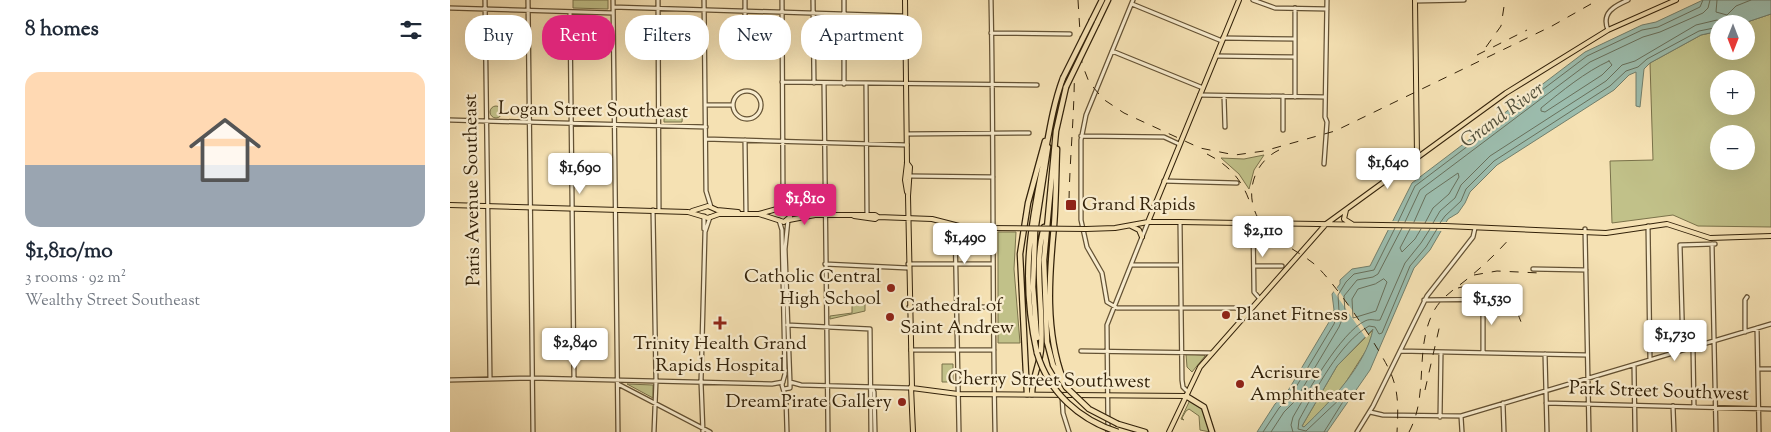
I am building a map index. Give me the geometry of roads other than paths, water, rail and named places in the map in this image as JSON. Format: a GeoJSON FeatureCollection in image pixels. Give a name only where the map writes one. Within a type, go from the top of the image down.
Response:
{"type":"FeatureCollection","features":[{"type":"Feature","properties":{"kind":"highway"},"geometry":{"type":"LineString","coordinates":[[1029,394],[1041,348],[1040,258],[1058,120],[1066,87],[1108,0]]}},
{"type":"Feature","properties":{"kind":"highway"},"geometry":{"type":"LineString","coordinates":[[1029,394],[1020,290],[1021,248],[1028,203],[1063,78],[1101,1]]}},
{"type":"Feature","properties":{"kind":"highway"},"geometry":{"type":"LineString","coordinates":[[1058,120],[1056,190],[1050,277],[1052,340],[1057,364],[1066,387]]}},
{"type":"Feature","properties":{"kind":"highway"},"geometry":{"type":"LineString","coordinates":[[1038,353],[1033,292],[1036,228],[1043,189],[1050,126]]}},
{"type":"Feature","properties":{"kind":"highway"},"geometry":{"type":"LineString","coordinates":[[1049,133],[1030,230],[1027,262],[1028,291],[1038,353],[1049,380],[1067,403],[1087,418],[1118,432]]}},
{"type":"Feature","properties":{"kind":"highway"},"geometry":{"type":"LineString","coordinates":[[1047,215],[1045,276],[1048,347],[1057,372],[1066,387],[1083,405],[1112,422],[1145,432]]}},
{"type":"Feature","properties":{"kind":"highway"},"geometry":{"type":"LineString","coordinates":[[1187,394],[1204,407],[1212,432]]}},
{"type":"Feature","properties":{"kind":"main road"},"geometry":{"type":"LineString","coordinates":[[905,0],[905,15]]}},
{"type":"Feature","properties":{"kind":"main road"},"geometry":{"type":"LineString","coordinates":[[1148,222],[1239,0]]}},
{"type":"Feature","properties":{"kind":"main road"},"geometry":{"type":"LineString","coordinates":[[1415,0],[1417,156]]}},
{"type":"Feature","properties":{"kind":"main road"},"geometry":{"type":"LineString","coordinates":[[1169,432],[1198,370],[1326,224],[1506,93],[1608,30],[1676,0]]}},
{"type":"Feature","properties":{"kind":"main road"},"geometry":{"type":"LineString","coordinates":[[906,60],[907,163],[905,180],[908,196]]}},
{"type":"Feature","properties":{"kind":"main road"},"geometry":{"type":"LineString","coordinates":[[907,163],[910,167],[908,218],[913,432]]}},
{"type":"Feature","properties":{"kind":"main road"},"geometry":{"type":"LineString","coordinates":[[450,205],[653,210],[688,212],[711,217],[740,213]]}},
{"type":"Feature","properties":{"kind":"main road"},"geometry":{"type":"LineString","coordinates":[[704,208],[704,216]]}},
{"type":"Feature","properties":{"kind":"main road"},"geometry":{"type":"LineString","coordinates":[[688,212],[712,208],[771,216],[779,220],[815,215],[854,216],[867,214],[878,217],[932,219],[955,225],[985,228],[1053,229],[1086,229],[1131,226],[1148,222],[1180,222],[1445,226],[1606,232],[1667,224],[1710,238],[1771,236]]}},
{"type":"Feature","properties":{"kind":"main road"},"geometry":{"type":"LineString","coordinates":[[711,217],[714,212],[712,208]]}},
{"type":"Feature","properties":{"kind":"main road"},"geometry":{"type":"LineString","coordinates":[[1347,208],[1344,219],[1355,225]]}},
{"type":"Feature","properties":{"kind":"main road"},"geometry":{"type":"LineString","coordinates":[[759,214],[779,209],[788,209],[815,215]]}},
{"type":"Feature","properties":{"kind":"main road"},"geometry":{"type":"LineString","coordinates":[[779,209],[776,216],[779,220]]}},
{"type":"Feature","properties":{"kind":"main road"},"geometry":{"type":"LineString","coordinates":[[788,209],[791,215],[788,220]]}},
{"type":"Feature","properties":{"kind":"main road"},"geometry":{"type":"LineString","coordinates":[[854,216],[876,219],[878,217]]}},
{"type":"Feature","properties":{"kind":"main road"},"geometry":{"type":"LineString","coordinates":[[1131,226],[1139,230],[1142,237]]}},
{"type":"Feature","properties":{"kind":"main road","name":"Cherry Street Southwest"},"geometry":{"type":"LineString","coordinates":[[912,388],[958,394],[1187,394]]}},
{"type":"Feature","properties":{"kind":"street","name":"Paris Avenue Southeast"},"geometry":{"type":"LineString","coordinates":[[485,0],[490,379]]}},
{"type":"Feature","properties":{"kind":"street"},"geometry":{"type":"LineString","coordinates":[[528,0],[533,432]]}},
{"type":"Feature","properties":{"kind":"street"},"geometry":{"type":"LineString","coordinates":[[613,0],[618,432]]}},
{"type":"Feature","properties":{"kind":"street"},"geometry":{"type":"LineString","coordinates":[[658,0],[660,211]]}},
{"type":"Feature","properties":{"kind":"street"},"geometry":{"type":"LineString","coordinates":[[704,0],[706,127],[706,191],[704,208]]}},
{"type":"Feature","properties":{"kind":"street"},"geometry":{"type":"LineString","coordinates":[[745,0],[745,15]]}},
{"type":"Feature","properties":{"kind":"street"},"geometry":{"type":"LineString","coordinates":[[779,209],[783,192],[782,0]]}},
{"type":"Feature","properties":{"kind":"street"},"geometry":{"type":"LineString","coordinates":[[813,0],[814,83]]}},
{"type":"Feature","properties":{"kind":"street"},"geometry":{"type":"LineString","coordinates":[[844,0],[844,84]]}},
{"type":"Feature","properties":{"kind":"street"},"geometry":{"type":"LineString","coordinates":[[991,0],[995,432]]}},
{"type":"Feature","properties":{"kind":"street"},"geometry":{"type":"LineString","coordinates":[[1253,0],[1271,7],[1327,9]]}},
{"type":"Feature","properties":{"kind":"street"},"geometry":{"type":"LineString","coordinates":[[1324,164],[1327,122],[1325,97],[1326,0]]}},
{"type":"Feature","properties":{"kind":"street"},"geometry":{"type":"LineString","coordinates":[[1415,0],[1464,0]]}},
{"type":"Feature","properties":{"kind":"street"},"geometry":{"type":"LineString","coordinates":[[1608,30],[1606,22],[1608,13],[1612,8],[1628,0]]}},
{"type":"Feature","properties":{"kind":"street"},"geometry":{"type":"LineString","coordinates":[[1246,314],[1236,308],[1113,307],[1106,302],[1102,274],[1087,246],[1081,224],[1081,136],[1084,120],[1132,2],[1223,40],[1295,38]]}},
{"type":"Feature","properties":{"kind":"street"},"geometry":{"type":"LineString","coordinates":[[613,7],[874,15]]}},
{"type":"Feature","properties":{"kind":"street"},"geometry":{"type":"LineString","coordinates":[[450,8],[613,13]]}},
{"type":"Feature","properties":{"kind":"street"},"geometry":{"type":"LineString","coordinates":[[1295,8],[1295,97]]}},
{"type":"Feature","properties":{"kind":"street"},"geometry":{"type":"LineString","coordinates":[[570,12],[574,379]]}},
{"type":"Feature","properties":{"kind":"street"},"geometry":{"type":"LineString","coordinates":[[991,33],[1070,34]]}},
{"type":"Feature","properties":{"kind":"street"},"geometry":{"type":"LineString","coordinates":[[1112,51],[1203,88]]}},
{"type":"Feature","properties":{"kind":"street"},"geometry":{"type":"LineString","coordinates":[[1216,56],[1295,57]]}},
{"type":"Feature","properties":{"kind":"street"},"geometry":{"type":"LineString","coordinates":[[782,82],[866,85],[906,83],[1037,85]]}},
{"type":"Feature","properties":{"kind":"street"},"geometry":{"type":"LineString","coordinates":[[824,83],[824,215],[828,432]]}},
{"type":"Feature","properties":{"kind":"street"},"geometry":{"type":"LineString","coordinates":[[866,85],[867,214]]}},
{"type":"Feature","properties":{"kind":"street"},"geometry":{"type":"LineString","coordinates":[[748,91],[758,96],[762,106],[756,116],[749,119],[738,116],[733,105],[738,95],[748,91]]}},
{"type":"Feature","properties":{"kind":"street"},"geometry":{"type":"LineString","coordinates":[[1200,95],[1325,97]]}},
{"type":"Feature","properties":{"kind":"street"},"geometry":{"type":"LineString","coordinates":[[1224,95],[1225,128]]}},
{"type":"Feature","properties":{"kind":"street"},"geometry":{"type":"LineString","coordinates":[[1283,96],[1283,130]]}},
{"type":"Feature","properties":{"kind":"street"},"geometry":{"type":"LineString","coordinates":[[705,105],[733,105]]}},
{"type":"Feature","properties":{"kind":"street","name":"Logan Street Southeast"},"geometry":{"type":"LineString","coordinates":[[450,120],[706,127]]}},
{"type":"Feature","properties":{"kind":"street"},"geometry":{"type":"LineString","coordinates":[[907,134],[1029,134]]}},
{"type":"Feature","properties":{"kind":"street"},"geometry":{"type":"LineString","coordinates":[[1081,136],[1162,137],[1179,144]]}},
{"type":"Feature","properties":{"kind":"street","name":"Logan Street Southeast"},"geometry":{"type":"LineString","coordinates":[[706,139],[907,145]]}},
{"type":"Feature","properties":{"kind":"street"},"geometry":{"type":"LineString","coordinates":[[745,140],[746,214]]}},
{"type":"Feature","properties":{"kind":"street"},"geometry":{"type":"LineString","coordinates":[[910,176],[993,177]]}},
{"type":"Feature","properties":{"kind":"street"},"geometry":{"type":"LineString","coordinates":[[1164,182],[1237,183]]}},
{"type":"Feature","properties":{"kind":"street"},"geometry":{"type":"LineString","coordinates":[[706,191],[712,208]]}},
{"type":"Feature","properties":{"kind":"street"},"geometry":{"type":"LineString","coordinates":[[783,192],[788,209]]}},
{"type":"Feature","properties":{"kind":"street"},"geometry":{"type":"LineString","coordinates":[[653,210],[656,381],[654,432]]}},
{"type":"Feature","properties":{"kind":"street"},"geometry":{"type":"LineString","coordinates":[[703,430],[704,216]]}},
{"type":"Feature","properties":{"kind":"street"},"geometry":{"type":"LineString","coordinates":[[705,232],[711,217]]}},
{"type":"Feature","properties":{"kind":"street"},"geometry":{"type":"LineString","coordinates":[[779,220],[782,230],[785,374],[783,388],[786,399],[787,432]]}},
{"type":"Feature","properties":{"kind":"street"},"geometry":{"type":"LineString","coordinates":[[786,399],[790,388],[785,249],[788,220]]}},
{"type":"Feature","properties":{"kind":"street"},"geometry":{"type":"LineString","coordinates":[[1108,432],[1107,325],[1148,222]]}},
{"type":"Feature","properties":{"kind":"street"},"geometry":{"type":"LineString","coordinates":[[1180,222],[1183,386],[1187,394]]}},
{"type":"Feature","properties":{"kind":"street"},"geometry":{"type":"LineString","coordinates":[[1253,223],[1254,292],[1260,299]]}},
{"type":"Feature","properties":{"kind":"street"},"geometry":{"type":"LineString","coordinates":[[955,225],[959,432]]}},
{"type":"Feature","properties":{"kind":"street"},"geometry":{"type":"LineString","coordinates":[[1648,226],[1650,360]]}},
{"type":"Feature","properties":{"kind":"street"},"geometry":{"type":"LineString","coordinates":[[1357,432],[1370,412],[1424,300],[1473,237],[1475,228]]}},
{"type":"Feature","properties":{"kind":"street"},"geometry":{"type":"LineString","coordinates":[[1586,230],[1589,432]]}},
{"type":"Feature","properties":{"kind":"street"},"geometry":{"type":"LineString","coordinates":[[1683,350],[1680,245],[1714,244],[1716,432]]}},
{"type":"Feature","properties":{"kind":"street"},"geometry":{"type":"LineString","coordinates":[[825,264],[992,264]]}},
{"type":"Feature","properties":{"kind":"street"},"geometry":{"type":"LineString","coordinates":[[1131,265],[1180,265]]}},
{"type":"Feature","properties":{"kind":"street"},"geometry":{"type":"LineString","coordinates":[[1254,266],[1282,266]]}},
{"type":"Feature","properties":{"kind":"street"},"geometry":{"type":"LineString","coordinates":[[1533,269],[1586,270]]}},
{"type":"Feature","properties":{"kind":"street"},"geometry":{"type":"LineString","coordinates":[[1745,332],[1744,300],[1747,297]]}},
{"type":"Feature","properties":{"kind":"street"},"geometry":{"type":"LineString","coordinates":[[1483,299],[1483,353]]}},
{"type":"Feature","properties":{"kind":"street"},"geometry":{"type":"LineString","coordinates":[[1424,300],[1502,299]]}},
{"type":"Feature","properties":{"kind":"street"},"geometry":{"type":"LineString","coordinates":[[910,306],[993,306]]}},
{"type":"Feature","properties":{"kind":"street"},"geometry":{"type":"LineString","coordinates":[[1370,412],[1378,415],[1461,416],[1771,324]]}},
{"type":"Feature","properties":{"kind":"street"},"geometry":{"type":"LineString","coordinates":[[787,325],[869,328],[875,432]]}},
{"type":"Feature","properties":{"kind":"street"},"geometry":{"type":"LineString","coordinates":[[1757,328],[1759,432]]}},
{"type":"Feature","properties":{"kind":"street"},"geometry":{"type":"LineString","coordinates":[[1693,348],[1694,407]]}},
{"type":"Feature","properties":{"kind":"street"},"geometry":{"type":"LineString","coordinates":[[911,350],[994,350]]}},
{"type":"Feature","properties":{"kind":"street"},"geometry":{"type":"LineString","coordinates":[[1081,351],[1182,351],[1212,354]]}},
{"type":"Feature","properties":{"kind":"street"},"geometry":{"type":"LineString","coordinates":[[1400,352],[1588,355]]}},
{"type":"Feature","properties":{"kind":"street"},"geometry":{"type":"LineString","coordinates":[[1440,417],[1441,352]]}},
{"type":"Feature","properties":{"kind":"street"},"geometry":{"type":"LineString","coordinates":[[1545,354],[1547,432]]}},
{"type":"Feature","properties":{"kind":"street"},"geometry":{"type":"LineString","coordinates":[[1634,365],[1635,432]]}},
{"type":"Feature","properties":{"kind":"street"},"geometry":{"type":"LineString","coordinates":[[1758,369],[1771,369]]}},
{"type":"Feature","properties":{"kind":"street"},"geometry":{"type":"LineString","coordinates":[[450,380],[532,378],[618,382],[772,384],[790,382],[801,385],[912,388]]}},
{"type":"Feature","properties":{"kind":"street"},"geometry":{"type":"LineString","coordinates":[[618,382],[703,430],[710,432]]}},
{"type":"Feature","properties":{"kind":"street"},"geometry":{"type":"LineString","coordinates":[[772,384],[783,388],[801,385]]}},
{"type":"Feature","properties":{"kind":"street"},"geometry":{"type":"LineString","coordinates":[[871,432],[870,392],[872,387]]}},
{"type":"Feature","properties":{"kind":"street"},"geometry":{"type":"LineString","coordinates":[[1062,395],[1063,413],[1069,432]]}},
{"type":"Feature","properties":{"kind":"street"},"geometry":{"type":"LineString","coordinates":[[1503,403],[1504,432]]}},
{"type":"Feature","properties":{"kind":"street","name":"Park Street Southwest"},"geometry":{"type":"LineString","coordinates":[[1546,403],[1771,409]]}},
{"type":"Feature","properties":{"kind":"street"},"geometry":{"type":"LineString","coordinates":[[1673,406],[1674,432]]}},
{"type":"Feature","properties":{"kind":"street"},"geometry":{"type":"LineString","coordinates":[[1461,416],[1462,432]]}},
{"type":"Feature","properties":{"kind":"water","name":"Grand River"},"geometry":{"type":"Polygon","coordinates":[[[1703,0],[1771,0],[1771,14],[1755,19],[1755,15],[1710,15],[1710,33],[1701,35],[1650,63],[1644,69],[1640,107],[1636,106],[1636,72],[1629,75],[1614,90],[1497,165],[1470,192],[1458,213],[1448,219],[1430,250],[1414,268],[1370,370],[1327,432],[1257,432],[1275,404],[1286,394],[1329,322],[1334,310],[1332,294],[1340,284],[1340,280],[1352,269],[1370,266],[1412,183],[1585,52],[1642,25],[1656,22],[1703,0]],[[1373,329],[1337,366],[1302,426],[1304,427],[1314,417],[1346,382],[1363,356],[1373,329]]]}},
{"type":"Feature","properties":{"kind":"railway"},"geometry":{"type":"LineString","coordinates":[[1078,0],[1082,64],[1089,82],[1103,99],[1124,113],[1200,148],[1235,155],[1264,151],[1335,131],[1552,26],[1598,0]]}},
{"type":"Feature","properties":{"kind":"railway"},"geometry":{"type":"LineString","coordinates":[[1486,47],[1501,26],[1505,0]]}},
{"type":"Feature","properties":{"kind":"railway"},"geometry":{"type":"LineString","coordinates":[[1477,55],[1527,30]]}},
{"type":"Feature","properties":{"kind":"railway"},"geometry":{"type":"LineString","coordinates":[[1069,200],[1074,50]]}},
{"type":"Feature","properties":{"kind":"railway"},"geometry":{"type":"LineString","coordinates":[[1279,150],[1263,162],[1254,179],[1252,199],[1258,218],[1269,232],[1322,271],[1370,336],[1395,385],[1398,405],[1397,432]]}},
{"type":"Feature","properties":{"kind":"railway"},"geometry":{"type":"LineString","coordinates":[[1207,154],[1221,162],[1232,172],[1242,185],[1249,200]]}},
{"type":"Feature","properties":{"kind":"railway"},"geometry":{"type":"LineString","coordinates":[[1409,432],[1419,402],[1423,354],[1428,324],[1435,309],[1445,296],[1484,265],[1511,237]]}},
{"type":"Feature","properties":{"kind":"railway"},"geometry":{"type":"LineString","coordinates":[[1474,275],[1497,271],[1540,273]]}},
{"type":"Feature","properties":{"kind":"railway"},"geometry":{"type":"LineString","coordinates":[[1458,288],[1481,285],[1499,291],[1513,304],[1522,325]]}},
{"type":"Feature","properties":{"kind":"railway"},"geometry":{"type":"LineString","coordinates":[[1425,390],[1441,320]]}},
{"type":"Feature","properties":{"kind":"place","name":"Grand Rapids"},"geometry":{"type":"Point","coordinates":[1071,205]}},
{"type":"Feature","properties":{"kind":"place","name":"Catholic Central High School"},"geometry":{"type":"Point","coordinates":[891,288]}},
{"type":"Feature","properties":{"kind":"place","name":"Planet Fitness"},"geometry":{"type":"Point","coordinates":[1226,315]}},
{"type":"Feature","properties":{"kind":"place","name":"Cathedral of Saint Andrew"},"geometry":{"type":"Point","coordinates":[890,317]}},
{"type":"Feature","properties":{"kind":"place","name":"Trinity Health Grand Rapids Hospital"},"geometry":{"type":"Point","coordinates":[720,323]}},
{"type":"Feature","properties":{"kind":"place","name":"Acrisure Amphitheater"},"geometry":{"type":"Point","coordinates":[1240,384]}},
{"type":"Feature","properties":{"kind":"place","name":"DreamPirate Gallery"},"geometry":{"type":"Point","coordinates":[902,402]}}]}
